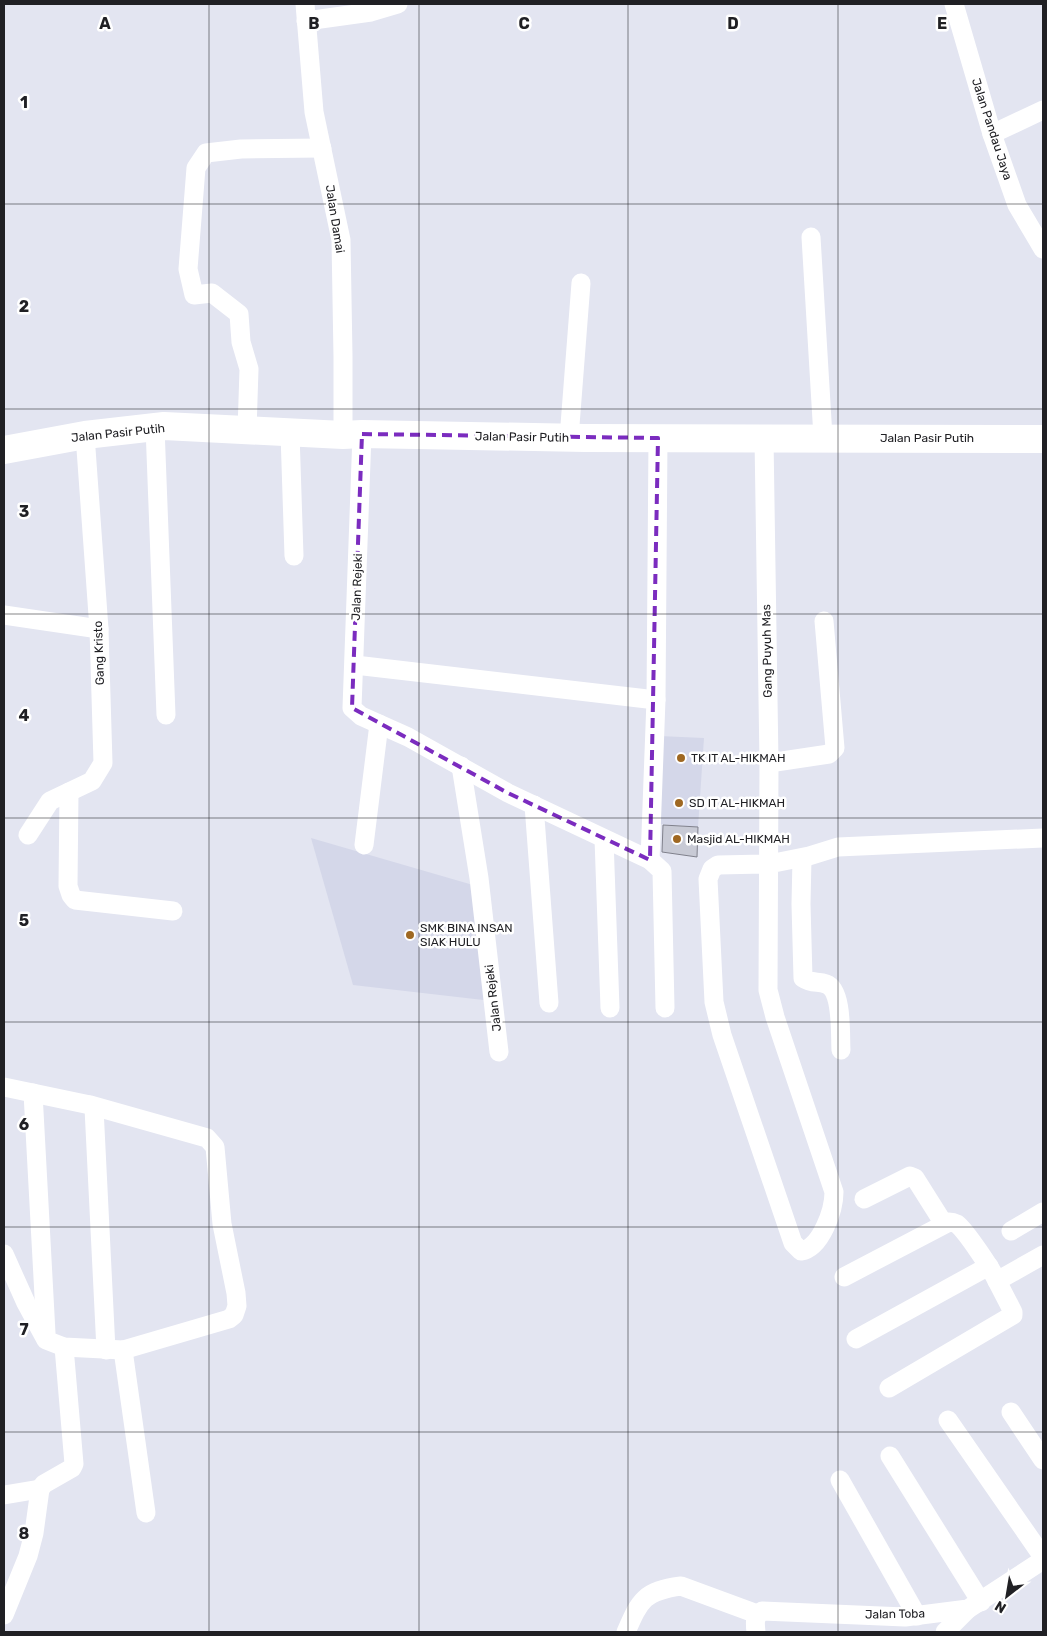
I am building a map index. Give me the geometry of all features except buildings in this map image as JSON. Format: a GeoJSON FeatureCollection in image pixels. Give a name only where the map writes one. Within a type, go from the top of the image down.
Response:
{"type":"FeatureCollection","features":[{"type":"Feature","properties":{"kind":"highway","name":"Jalan Pasir Putih"},"geometry":{"type":"LineString","coordinates":[[4,450],[85,435],[155,427],[353,435],[568,438],[823,437],[1043,439]]}},
{"type":"Feature","properties":{"kind":"street"},"geometry":{"type":"LineString","coordinates":[[306,12],[371,12],[398,4]]}},
{"type":"Feature","properties":{"kind":"street","name":"Jalan Pandau Jaya"},"geometry":{"type":"LineString","coordinates":[[954,4],[992,134],[1017,205],[1041,242]]}},
{"type":"Feature","properties":{"kind":"street","name":"Jalan Damai"},"geometry":{"type":"LineString","coordinates":[[306,12],[314,112],[341,240],[343,356],[353,435]]}},
{"type":"Feature","properties":{"kind":"street"},"geometry":{"type":"LineString","coordinates":[[992,134],[1043,110]]}},
{"type":"Feature","properties":{"kind":"street"},"geometry":{"type":"LineString","coordinates":[[247,430],[249,369],[241,342],[239,314],[212,293],[194,295],[188,269],[196,168],[206,153],[241,149],[322,148]]}},
{"type":"Feature","properties":{"kind":"street"},"geometry":{"type":"LineString","coordinates":[[811,236],[823,437]]}},
{"type":"Feature","properties":{"kind":"street"},"geometry":{"type":"LineString","coordinates":[[568,438],[581,283]]}},
{"type":"Feature","properties":{"kind":"street"},"geometry":{"type":"LineString","coordinates":[[155,427],[166,715]]}},
{"type":"Feature","properties":{"kind":"street"},"geometry":{"type":"LineString","coordinates":[[290,433],[294,556]]}},
{"type":"Feature","properties":{"kind":"street","name":"Gang Kristo"},"geometry":{"type":"LineString","coordinates":[[28,836],[48,803],[92,781],[103,764],[99,629],[85,435]]}},
{"type":"Feature","properties":{"kind":"street","name":"Jalan Rejeki"},"geometry":{"type":"LineString","coordinates":[[353,435],[355,665],[352,708],[361,716],[408,737],[534,805],[650,860]]}},
{"type":"Feature","properties":{"kind":"street"},"geometry":{"type":"LineString","coordinates":[[658,438],[656,700],[650,860],[662,871],[663,876],[666,1008]]}},
{"type":"Feature","properties":{"kind":"street","name":"Gang Puyuh Mas"},"geometry":{"type":"LineString","coordinates":[[764,438],[769,763],[769,864],[768,990],[775,1018],[834,1192],[832,1209],[819,1238],[808,1250],[801,1251],[792,1243],[722,1035],[714,1002],[708,879],[712,869],[718,864],[769,864]]}},
{"type":"Feature","properties":{"kind":"street"},"geometry":{"type":"LineString","coordinates":[[4,615],[99,629]]}},
{"type":"Feature","properties":{"kind":"street"},"geometry":{"type":"LineString","coordinates":[[769,763],[829,754],[834,748],[824,620]]}},
{"type":"Feature","properties":{"kind":"street"},"geometry":{"type":"LineString","coordinates":[[355,665],[656,700]]}},
{"type":"Feature","properties":{"kind":"street"},"geometry":{"type":"LineString","coordinates":[[364,845],[379,724]]}},
{"type":"Feature","properties":{"kind":"street","name":"Jalan Rejeki"},"geometry":{"type":"LineString","coordinates":[[461,766],[479,878],[499,1052]]}},
{"type":"Feature","properties":{"kind":"street"},"geometry":{"type":"LineString","coordinates":[[69,792],[68,886],[75,900],[173,911]]}},
{"type":"Feature","properties":{"kind":"street"},"geometry":{"type":"LineString","coordinates":[[534,805],[549,1003]]}},
{"type":"Feature","properties":{"kind":"street"},"geometry":{"type":"LineString","coordinates":[[769,864],[802,858],[838,847],[1043,838]]}},
{"type":"Feature","properties":{"kind":"street"},"geometry":{"type":"LineString","coordinates":[[604,839],[610,1008]]}},
{"type":"Feature","properties":{"kind":"street"},"geometry":{"type":"LineString","coordinates":[[802,858],[803,978],[810,982],[826,984],[832,988],[837,997],[841,1050]]}},
{"type":"Feature","properties":{"kind":"street"},"geometry":{"type":"LineString","coordinates":[[4,1087],[90,1105],[207,1138],[215,1147],[222,1224],[237,1306],[234,1315],[229,1319],[115,1350],[64,1347],[46,1340],[26,1303],[4,1254]]}},
{"type":"Feature","properties":{"kind":"street"},"geometry":{"type":"LineString","coordinates":[[33,1094],[46,1340]]}},
{"type":"Feature","properties":{"kind":"street"},"geometry":{"type":"LineString","coordinates":[[90,1105],[94,1108],[115,1350],[146,1513]]}},
{"type":"Feature","properties":{"kind":"street"},"geometry":{"type":"LineString","coordinates":[[864,1199],[910,1176],[915,1178],[944,1224]]}},
{"type":"Feature","properties":{"kind":"street"},"geometry":{"type":"LineString","coordinates":[[1011,1231],[1043,1212]]}},
{"type":"Feature","properties":{"kind":"street"},"geometry":{"type":"LineString","coordinates":[[844,1277],[944,1224],[949,1222],[956,1223],[993,1273],[1013,1312],[1013,1316],[889,1388]]}},
{"type":"Feature","properties":{"kind":"street"},"geometry":{"type":"LineString","coordinates":[[856,1339],[993,1273],[1043,1255]]}},
{"type":"Feature","properties":{"kind":"street"},"geometry":{"type":"LineString","coordinates":[[4,1614],[28,1556],[34,1533],[40,1489],[44,1484],[72,1468],[74,1464],[64,1347]]}},
{"type":"Feature","properties":{"kind":"street"},"geometry":{"type":"LineString","coordinates":[[1011,1412],[1043,1460]]}},
{"type":"Feature","properties":{"kind":"street"},"geometry":{"type":"LineString","coordinates":[[948,1420],[1043,1559]]}},
{"type":"Feature","properties":{"kind":"street"},"geometry":{"type":"LineString","coordinates":[[890,1456],[974,1606],[945,1632]]}},
{"type":"Feature","properties":{"kind":"street"},"geometry":{"type":"LineString","coordinates":[[840,1480],[917,1616]]}},
{"type":"Feature","properties":{"kind":"street"},"geometry":{"type":"LineString","coordinates":[[4,1495],[40,1489]]}},
{"type":"Feature","properties":{"kind":"street","name":"Jalan Toba"},"geometry":{"type":"LineString","coordinates":[[626,1632],[637,1607],[647,1596],[681,1586],[759,1619],[905,1617],[974,1606],[1043,1559]]}},
{"type":"Feature","properties":{"kind":"highlighted area"},"geometry":{"type":"Polygon","coordinates":[[[362,434],[658,438],[650,860],[508,793],[352,708],[362,434]]]}},
{"type":"Feature","properties":{"kind":"shaded area"},"geometry":{"type":"Polygon","coordinates":[[[659,736],[704,738],[698,827],[658,824],[659,736]]]}},
{"type":"Feature","properties":{"kind":"shaded area","name":"SMK BINA INSAN SIAK HULU"},"geometry":{"type":"Polygon","coordinates":[[[311,838],[473,885],[492,1001],[353,985],[311,838]]]}},
{"type":"Feature","properties":{"kind":"place","name":"TK IT AL-HIKMAH"},"geometry":{"type":"Point","coordinates":[681,758]}},
{"type":"Feature","properties":{"kind":"place","name":"SD IT AL-HIKMAH"},"geometry":{"type":"Point","coordinates":[679,803]}},
{"type":"Feature","properties":{"kind":"place","name":"Masjid AL-HIKMAH"},"geometry":{"type":"Point","coordinates":[677,839]}},
{"type":"Feature","properties":{"kind":"place","name":"SMK BINA INSAN SIAK HULU"},"geometry":{"type":"Point","coordinates":[410,935]}}]}
